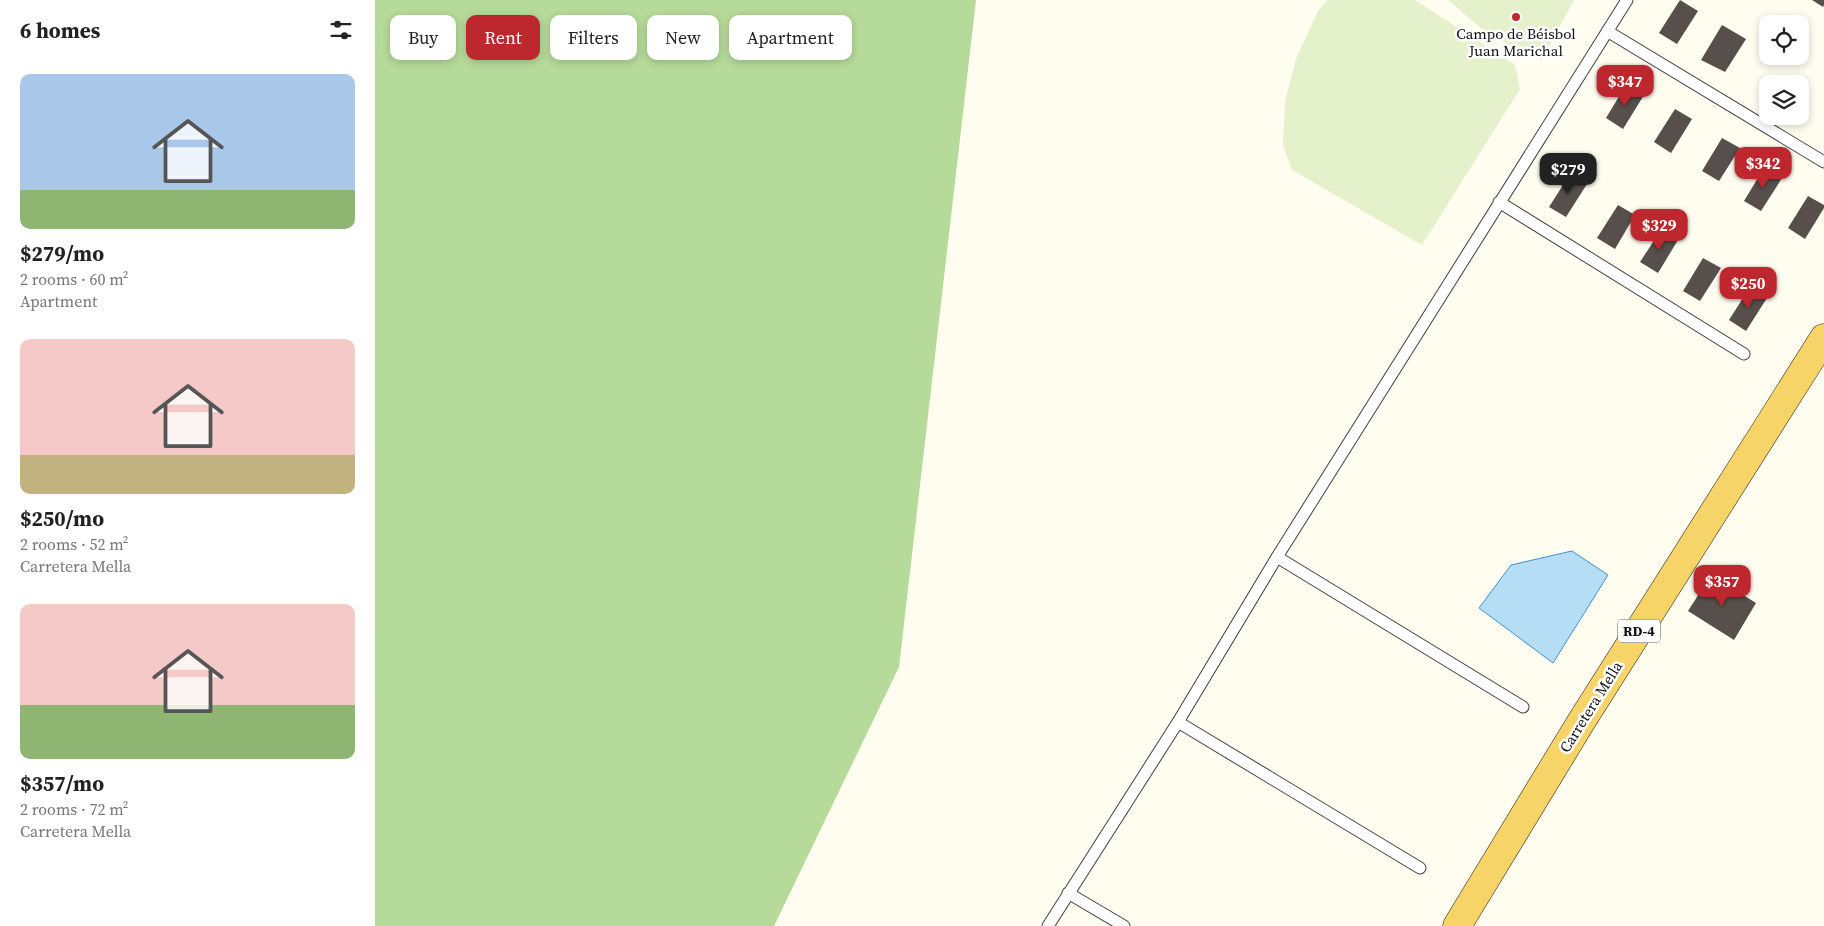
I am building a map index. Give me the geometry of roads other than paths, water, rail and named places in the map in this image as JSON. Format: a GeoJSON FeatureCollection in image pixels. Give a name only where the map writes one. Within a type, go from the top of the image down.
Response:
{"type":"FeatureCollection","features":[{"type":"Feature","properties":{"kind":"main road","name":"Carretera Mella"},"geometry":{"type":"LineString","coordinates":[[1457,926],[1581,722],[1824,338]]}},
{"type":"Feature","properties":{"kind":"lane"},"geometry":{"type":"LineString","coordinates":[[1048,926],[1178,722],[1277,557],[1627,0]]}},
{"type":"Feature","properties":{"kind":"lane"},"geometry":{"type":"LineString","coordinates":[[1607,31],[1824,162]]}},
{"type":"Feature","properties":{"kind":"lane"},"geometry":{"type":"LineString","coordinates":[[1499,202],[1744,354]]}},
{"type":"Feature","properties":{"kind":"lane"},"geometry":{"type":"LineString","coordinates":[[1277,557],[1523,707]]}},
{"type":"Feature","properties":{"kind":"lane"},"geometry":{"type":"LineString","coordinates":[[1178,722],[1420,868]]}},
{"type":"Feature","properties":{"kind":"lane"},"geometry":{"type":"LineString","coordinates":[[1068,892],[1124,926]]}},
{"type":"Feature","properties":{"kind":"water"},"geometry":{"type":"Polygon","coordinates":[[[1572,551],[1608,575],[1553,663],[1479,608],[1511,565],[1572,551]]]}},
{"type":"Feature","properties":{"kind":"place","name":"Campo de Béisbol Juan Marichal"},"geometry":{"type":"Point","coordinates":[1516,17]}}]}
